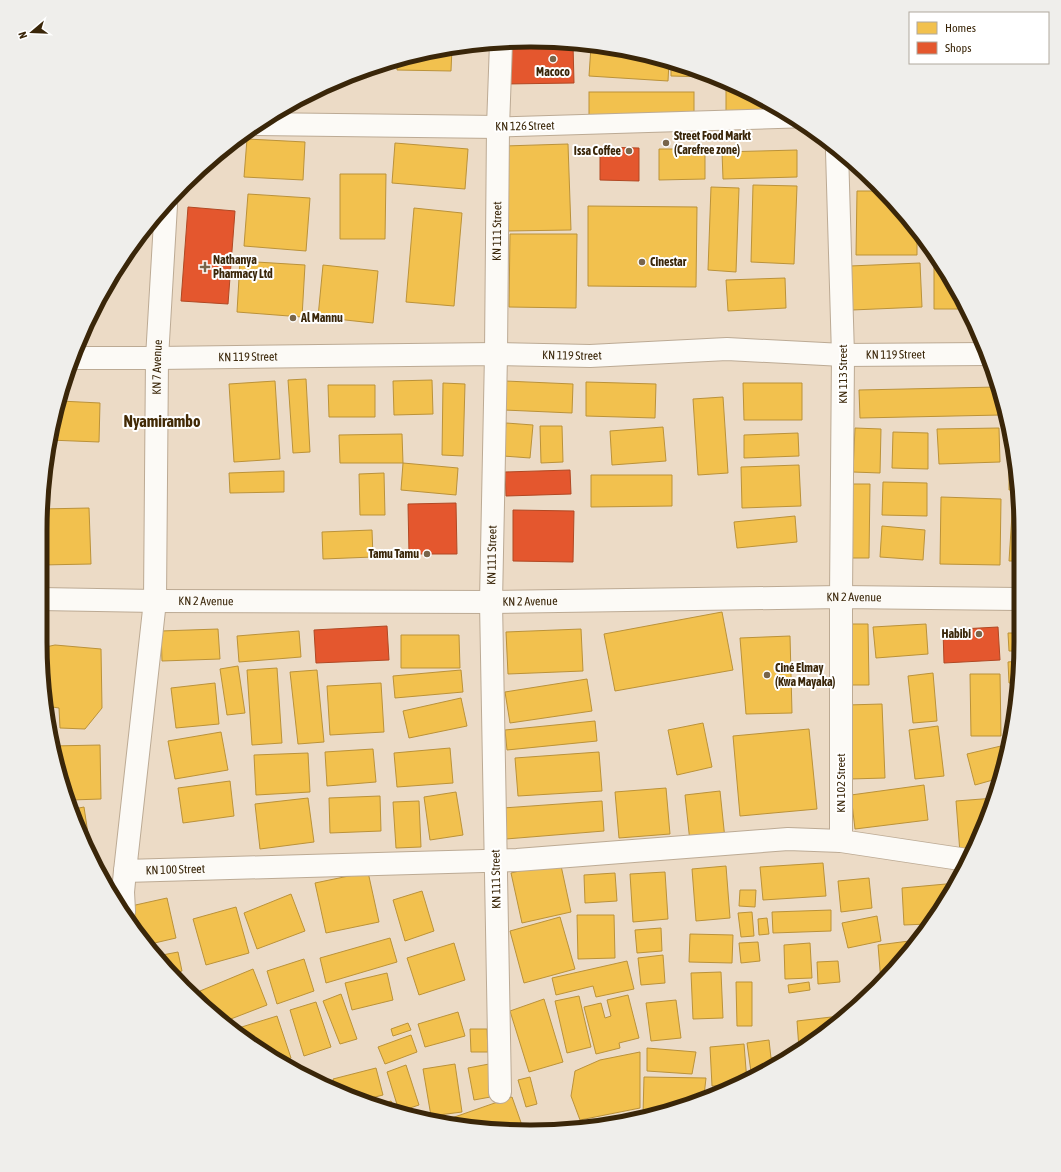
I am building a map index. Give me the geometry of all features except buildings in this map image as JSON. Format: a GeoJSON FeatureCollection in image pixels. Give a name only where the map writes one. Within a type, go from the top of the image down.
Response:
{"type":"FeatureCollection","features":[{"type":"Feature","properties":{"kind":"street","name":"KN 111 Street"},"geometry":{"type":"LineString","coordinates":[[500,1092],[491,602],[496,354],[498,127],[502,48]]}},
{"type":"Feature","properties":{"kind":"street","name":"KN 126 Street"},"geometry":{"type":"LineString","coordinates":[[268,124],[498,127],[783,118]]}},
{"type":"Feature","properties":{"kind":"street","name":"KN 113 Street"},"geometry":{"type":"LineString","coordinates":[[837,157],[843,355],[841,597]]}},
{"type":"Feature","properties":{"kind":"street","name":"KN 7 Avenue"},"geometry":{"type":"LineString","coordinates":[[155,601],[157,358],[165,214]]}},
{"type":"Feature","properties":{"kind":"street","name":"KN 119 Street"},"geometry":{"type":"LineString","coordinates":[[79,358],[496,354],[590,356],[728,349],[843,355],[980,354]]}},
{"type":"Feature","properties":{"kind":"street","name":"KN 2 Avenue"},"geometry":{"type":"LineString","coordinates":[[47,599],[491,602],[841,597],[1014,598]]}},
{"type":"Feature","properties":{"kind":"street","name":"KN 102 Street"},"geometry":{"type":"LineString","coordinates":[[841,597],[841,841]]}},
{"type":"Feature","properties":{"kind":"street"},"geometry":{"type":"LineString","coordinates":[[124,902],[125,871],[155,601]]}},
{"type":"Feature","properties":{"kind":"street","name":"KN 100 Street"},"geometry":{"type":"LineString","coordinates":[[125,871],[496,859],[517,860],[788,839],[841,841]]}},
{"type":"Feature","properties":{"kind":"street"},"geometry":{"type":"LineString","coordinates":[[841,841],[962,859]]}},
{"type":"Feature","properties":{"kind":"place","name":"Macoco"},"geometry":{"type":"Point","coordinates":[553,59]}},
{"type":"Feature","properties":{"kind":"place","name":"Street Food Markt (Carefree zone)"},"geometry":{"type":"Point","coordinates":[666,143]}},
{"type":"Feature","properties":{"kind":"place","name":"Issa Coffee"},"geometry":{"type":"Point","coordinates":[629,151]}},
{"type":"Feature","properties":{"kind":"place","name":"Cinestar"},"geometry":{"type":"Point","coordinates":[642,262]}},
{"type":"Feature","properties":{"kind":"place","name":"Nathanya Pharmacy Ltd"},"geometry":{"type":"Point","coordinates":[205,267]}},
{"type":"Feature","properties":{"kind":"place","name":"Al Mannu"},"geometry":{"type":"Point","coordinates":[293,318]}},
{"type":"Feature","properties":{"kind":"place","name":"Tamu Tamu"},"geometry":{"type":"Point","coordinates":[427,554]}},
{"type":"Feature","properties":{"kind":"place","name":"Habibi"},"geometry":{"type":"Point","coordinates":[979,634]}},
{"type":"Feature","properties":{"kind":"place","name":"Ciné Elmay (Kwa Mayaka)"},"geometry":{"type":"Point","coordinates":[767,675]}},
{"type":"Feature","properties":{"kind":"district","name":"Nyamirambo"},"geometry":{"type":"Point","coordinates":[162,421]}}]}
